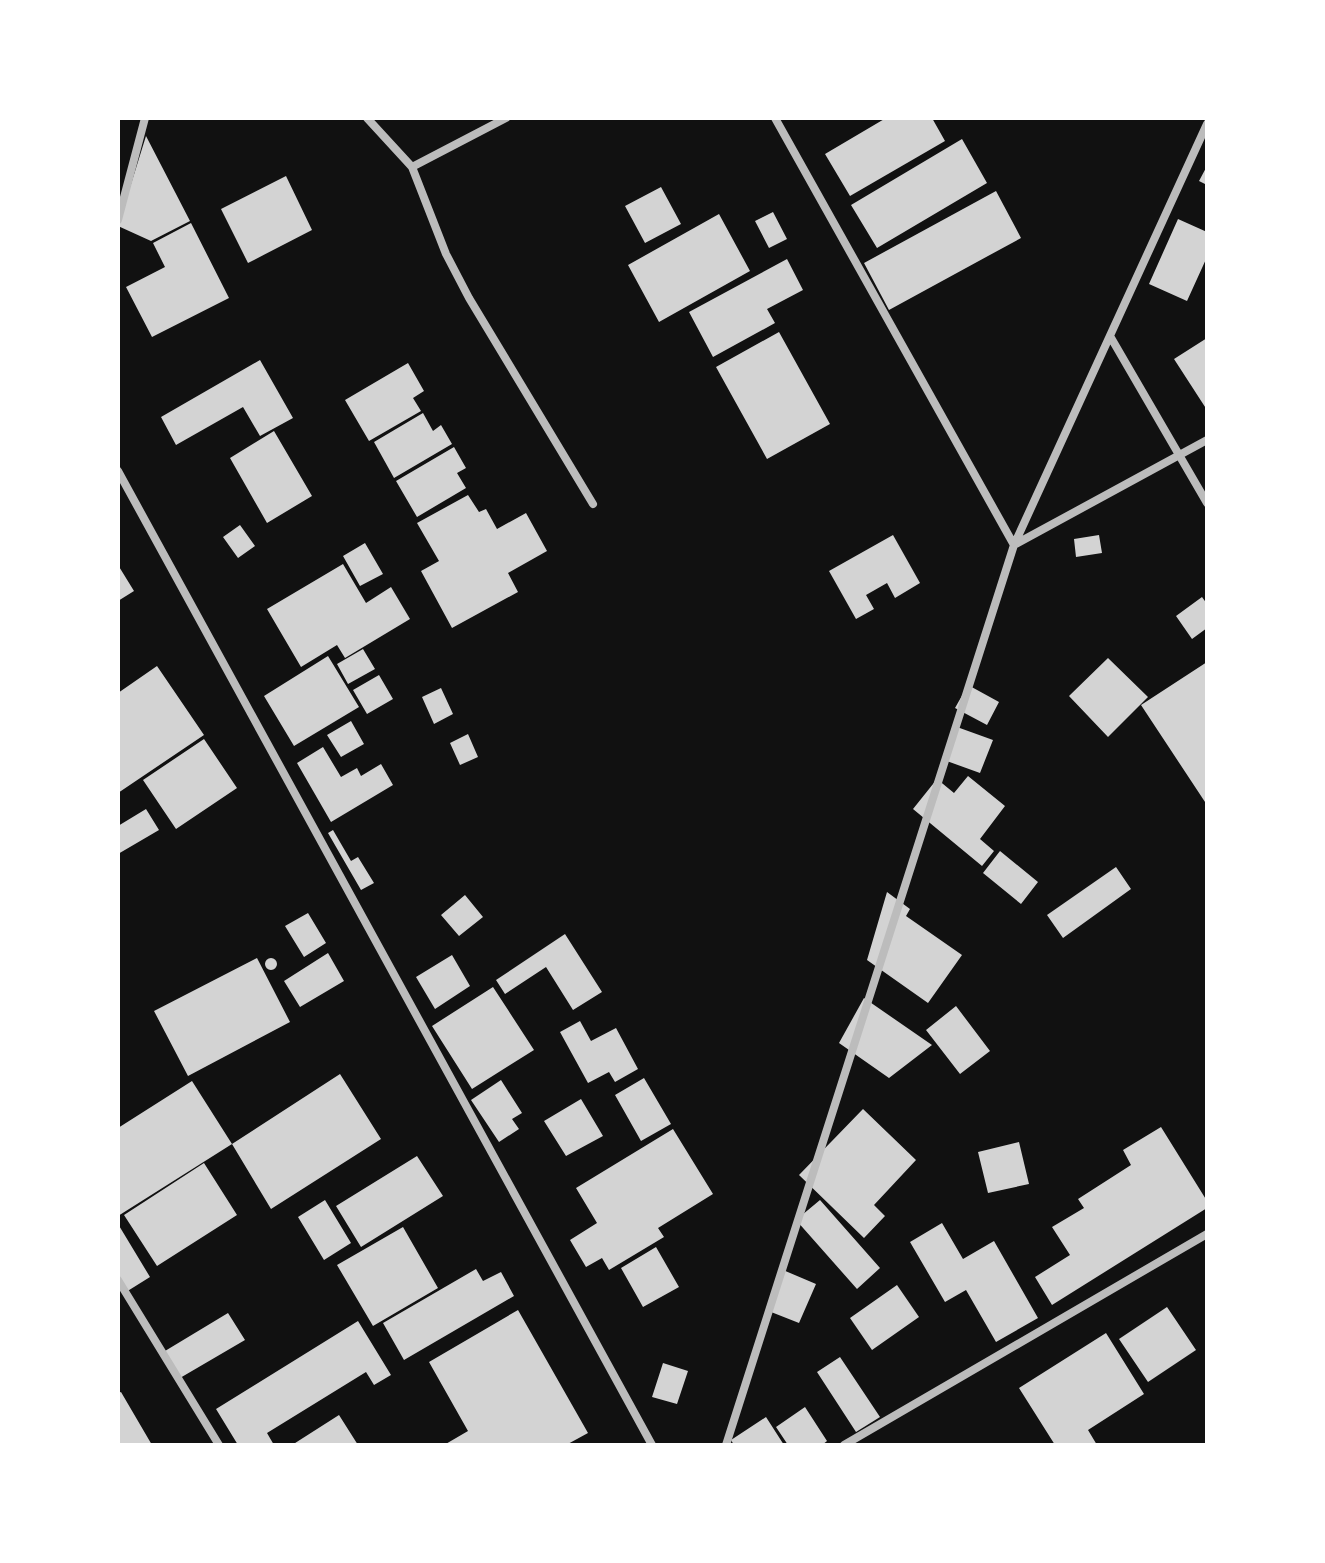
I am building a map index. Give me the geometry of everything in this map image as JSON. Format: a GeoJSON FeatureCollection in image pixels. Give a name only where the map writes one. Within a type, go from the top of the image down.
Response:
{"type":"FeatureCollection","features":[{"type":"Feature","properties":{"kind":"street"},"geometry":{"type":"LineString","coordinates":[[118,220],[145,118]]}},
{"type":"Feature","properties":{"kind":"street"},"geometry":{"type":"LineString","coordinates":[[367,118],[412,167],[446,254],[469,298],[593,504]]}},
{"type":"Feature","properties":{"kind":"street"},"geometry":{"type":"LineString","coordinates":[[412,167],[506,118]]}},
{"type":"Feature","properties":{"kind":"street"},"geometry":{"type":"LineString","coordinates":[[775,118],[1014,545]]}},
{"type":"Feature","properties":{"kind":"street"},"geometry":{"type":"LineString","coordinates":[[726,1445],[1014,545],[1207,124]]}},
{"type":"Feature","properties":{"kind":"street"},"geometry":{"type":"LineString","coordinates":[[1110,336],[1207,503]]}},
{"type":"Feature","properties":{"kind":"street"},"geometry":{"type":"LineString","coordinates":[[1014,545],[1207,440]]}},
{"type":"Feature","properties":{"kind":"street"},"geometry":{"type":"LineString","coordinates":[[118,471],[652,1445]]}},
{"type":"Feature","properties":{"kind":"street"},"geometry":{"type":"LineString","coordinates":[[844,1445],[1207,1234]]}},
{"type":"Feature","properties":{"kind":"street"},"geometry":{"type":"LineString","coordinates":[[118,1280],[219,1445]]}},
{"type":"Feature","properties":{"kind":"building"},"geometry":{"type":"Polygon","coordinates":[[[886,118],[932,118],[945,141],[850,196],[825,154],[886,118]]]}},
{"type":"Feature","properties":{"kind":"building"},"geometry":{"type":"Polygon","coordinates":[[[146,136],[190,221],[151,241],[118,226],[146,136]]]}},
{"type":"Feature","properties":{"kind":"building"},"geometry":{"type":"Polygon","coordinates":[[[962,139],[987,183],[877,248],[851,205],[962,139]]]}},
{"type":"Feature","properties":{"kind":"building"},"geometry":{"type":"Polygon","coordinates":[[[1207,166],[1207,185],[1199,181],[1207,166]]]}},
{"type":"Feature","properties":{"kind":"building"},"geometry":{"type":"Polygon","coordinates":[[[286,176],[312,230],[248,263],[221,209],[286,176]]]}},
{"type":"Feature","properties":{"kind":"building"},"geometry":{"type":"Polygon","coordinates":[[[661,187],[681,224],[645,243],[625,206],[661,187]]]}},
{"type":"Feature","properties":{"kind":"building"},"geometry":{"type":"Polygon","coordinates":[[[996,191],[1021,238],[889,310],[864,263],[996,191]]]}},
{"type":"Feature","properties":{"kind":"building"},"geometry":{"type":"Polygon","coordinates":[[[773,212],[787,239],[769,248],[755,221],[773,212]]]}},
{"type":"Feature","properties":{"kind":"building"},"geometry":{"type":"Polygon","coordinates":[[[719,214],[750,271],[659,322],[628,265],[719,214]]]}},
{"type":"Feature","properties":{"kind":"building"},"geometry":{"type":"Polygon","coordinates":[[[1178,219],[1207,232],[1207,257],[1187,301],[1149,284],[1178,219]]]}},
{"type":"Feature","properties":{"kind":"building"},"geometry":{"type":"Polygon","coordinates":[[[191,223],[229,298],[152,337],[126,287],[165,267],[153,243],[191,223]]]}},
{"type":"Feature","properties":{"kind":"building"},"geometry":{"type":"Polygon","coordinates":[[[787,259],[803,290],[767,309],[775,323],[713,357],[689,312],[787,259]]]}},
{"type":"Feature","properties":{"kind":"building"},"geometry":{"type":"Polygon","coordinates":[[[779,332],[830,424],[767,459],[716,367],[779,332]]]}},
{"type":"Feature","properties":{"kind":"building"},"geometry":{"type":"Polygon","coordinates":[[[1207,338],[1207,410],[1174,359],[1207,338]]]}},
{"type":"Feature","properties":{"kind":"building"},"geometry":{"type":"Polygon","coordinates":[[[260,360],[293,418],[260,436],[243,407],[176,445],[161,417],[260,360]]]}},
{"type":"Feature","properties":{"kind":"building"},"geometry":{"type":"Polygon","coordinates":[[[408,363],[424,391],[413,398],[421,411],[369,441],[345,400],[408,363]]]}},
{"type":"Feature","properties":{"kind":"building"},"geometry":{"type":"Polygon","coordinates":[[[423,413],[433,431],[441,425],[452,444],[394,478],[374,442],[423,413]]]}},
{"type":"Feature","properties":{"kind":"building"},"geometry":{"type":"Polygon","coordinates":[[[274,431],[312,496],[267,523],[230,458],[274,431]]]}},
{"type":"Feature","properties":{"kind":"building"},"geometry":{"type":"Polygon","coordinates":[[[454,447],[466,468],[457,473],[466,488],[417,517],[396,481],[454,447]]]}},
{"type":"Feature","properties":{"kind":"building"},"geometry":{"type":"Polygon","coordinates":[[[468,495],[479,512],[486,509],[497,529],[526,513],[547,551],[508,573],[518,592],[452,628],[421,571],[439,561],[417,523],[468,495]]]}},
{"type":"Feature","properties":{"kind":"building"},"geometry":{"type":"Polygon","coordinates":[[[240,525],[255,546],[238,558],[223,537],[240,525]]]}},
{"type":"Feature","properties":{"kind":"building"},"geometry":{"type":"Polygon","coordinates":[[[893,535],[920,583],[895,598],[887,583],[866,595],[874,609],[856,619],[829,571],[893,535]]]}},
{"type":"Feature","properties":{"kind":"building"},"geometry":{"type":"Polygon","coordinates":[[[1099,535],[1102,553],[1076,557],[1074,539],[1099,535]]]}},
{"type":"Feature","properties":{"kind":"building"},"geometry":{"type":"Polygon","coordinates":[[[365,543],[383,574],[360,586],[343,556],[365,543]]]}},
{"type":"Feature","properties":{"kind":"building"},"geometry":{"type":"Polygon","coordinates":[[[343,564],[366,603],[391,587],[410,619],[345,658],[337,645],[301,667],[267,609],[343,564]]]}},
{"type":"Feature","properties":{"kind":"building"},"geometry":{"type":"Polygon","coordinates":[[[118,565],[134,591],[118,601],[118,565]]]}},
{"type":"Feature","properties":{"kind":"building"},"geometry":{"type":"Polygon","coordinates":[[[1202,597],[1207,604],[1207,628],[1192,639],[1176,616],[1202,597]]]}},
{"type":"Feature","properties":{"kind":"building"},"geometry":{"type":"Polygon","coordinates":[[[363,649],[375,669],[348,684],[337,664],[363,649]]]}},
{"type":"Feature","properties":{"kind":"building"},"geometry":{"type":"Polygon","coordinates":[[[328,656],[359,707],[294,746],[264,696],[328,656]]]}},
{"type":"Feature","properties":{"kind":"building"},"geometry":{"type":"Polygon","coordinates":[[[1108,658],[1148,697],[1108,737],[1069,696],[1108,658]]]}},
{"type":"Feature","properties":{"kind":"building"},"geometry":{"type":"Polygon","coordinates":[[[1207,662],[1207,805],[1141,705],[1207,662]]]}},
{"type":"Feature","properties":{"kind":"building"},"geometry":{"type":"Polygon","coordinates":[[[157,666],[204,735],[118,793],[118,693],[157,666]]]}},
{"type":"Feature","properties":{"kind":"building"},"geometry":{"type":"Polygon","coordinates":[[[379,675],[393,699],[367,714],[353,690],[379,675]]]}},
{"type":"Feature","properties":{"kind":"building"},"geometry":{"type":"Polygon","coordinates":[[[968,685],[999,702],[987,725],[955,708],[968,685]]]}},
{"type":"Feature","properties":{"kind":"building"},"geometry":{"type":"Polygon","coordinates":[[[441,688],[453,714],[434,724],[422,697],[441,688]]]}},
{"type":"Feature","properties":{"kind":"building"},"geometry":{"type":"Polygon","coordinates":[[[351,721],[364,744],[341,757],[327,735],[351,721]]]}},
{"type":"Feature","properties":{"kind":"building"},"geometry":{"type":"Polygon","coordinates":[[[957,727],[993,740],[980,773],[944,760],[957,727]]]}},
{"type":"Feature","properties":{"kind":"building"},"geometry":{"type":"Polygon","coordinates":[[[468,734],[478,757],[460,765],[450,743],[468,734]]]}},
{"type":"Feature","properties":{"kind":"building"},"geometry":{"type":"Polygon","coordinates":[[[204,739],[237,788],[176,829],[143,780],[204,739]]]}},
{"type":"Feature","properties":{"kind":"building"},"geometry":{"type":"Polygon","coordinates":[[[323,747],[341,777],[357,768],[361,776],[381,764],[393,785],[331,822],[297,763],[323,747]]]}},
{"type":"Feature","properties":{"kind":"building"},"geometry":{"type":"Polygon","coordinates":[[[968,776],[1005,806],[980,839],[994,851],[982,866],[913,809],[937,779],[954,793],[968,776]]]}},
{"type":"Feature","properties":{"kind":"building"},"geometry":{"type":"Polygon","coordinates":[[[146,809],[159,830],[118,854],[118,826],[146,809]]]}},
{"type":"Feature","properties":{"kind":"building"},"geometry":{"type":"Polygon","coordinates":[[[333,830],[351,861],[358,857],[374,883],[361,890],[328,833],[333,830]]]}},
{"type":"Feature","properties":{"kind":"building"},"geometry":{"type":"Polygon","coordinates":[[[1000,851],[1038,882],[1021,904],[983,873],[1000,851]]]}},
{"type":"Feature","properties":{"kind":"building"},"geometry":{"type":"Polygon","coordinates":[[[1116,867],[1131,889],[1063,938],[1047,915],[1116,867]]]}},
{"type":"Feature","properties":{"kind":"building"},"geometry":{"type":"Polygon","coordinates":[[[887,892],[910,909],[906,916],[962,955],[928,1003],[867,960],[887,892]]]}},
{"type":"Feature","properties":{"kind":"building"},"geometry":{"type":"Polygon","coordinates":[[[465,895],[483,917],[459,936],[441,915],[465,895]]]}},
{"type":"Feature","properties":{"kind":"building"},"geometry":{"type":"Polygon","coordinates":[[[308,913],[326,943],[304,957],[285,926],[308,913]]]}},
{"type":"Feature","properties":{"kind":"building"},"geometry":{"type":"Polygon","coordinates":[[[565,934],[602,992],[573,1010],[546,967],[505,994],[496,980],[565,934]]]}},
{"type":"Feature","properties":{"kind":"building"},"geometry":{"type":"Polygon","coordinates":[[[328,953],[344,981],[300,1007],[284,981],[328,953]]]}},
{"type":"Feature","properties":{"kind":"building"},"geometry":{"type":"Polygon","coordinates":[[[452,955],[470,986],[435,1009],[416,977],[452,955]]]}},
{"type":"Feature","properties":{"kind":"building"},"geometry":{"type":"Polygon","coordinates":[[[257,958],[290,1022],[188,1076],[154,1011],[257,958]]]}},
{"type":"Feature","properties":{"kind":"building"},"geometry":{"type":"Polygon","coordinates":[[[271,958],[277,964],[271,970],[265,964],[271,958]]]}},
{"type":"Feature","properties":{"kind":"building"},"geometry":{"type":"Polygon","coordinates":[[[493,987],[534,1050],[472,1089],[432,1026],[493,987]]]}},
{"type":"Feature","properties":{"kind":"building"},"geometry":{"type":"Polygon","coordinates":[[[864,998],[932,1045],[889,1078],[839,1043],[864,998]]]}},
{"type":"Feature","properties":{"kind":"building"},"geometry":{"type":"Polygon","coordinates":[[[956,1006],[990,1051],[960,1074],[926,1030],[956,1006]]]}},
{"type":"Feature","properties":{"kind":"building"},"geometry":{"type":"Polygon","coordinates":[[[580,1021],[591,1041],[616,1028],[638,1069],[615,1082],[609,1072],[588,1083],[560,1032],[580,1021]]]}},
{"type":"Feature","properties":{"kind":"building"},"geometry":{"type":"Polygon","coordinates":[[[340,1074],[381,1139],[271,1209],[232,1144],[340,1074]]]}},
{"type":"Feature","properties":{"kind":"building"},"geometry":{"type":"Polygon","coordinates":[[[644,1078],[671,1124],[641,1141],[615,1095],[644,1078]]]}},
{"type":"Feature","properties":{"kind":"building"},"geometry":{"type":"Polygon","coordinates":[[[501,1080],[522,1113],[512,1119],[519,1129],[499,1142],[471,1100],[501,1080]]]}},
{"type":"Feature","properties":{"kind":"building"},"geometry":{"type":"Polygon","coordinates":[[[192,1081],[232,1144],[118,1216],[118,1128],[192,1081]]]}},
{"type":"Feature","properties":{"kind":"building"},"geometry":{"type":"Polygon","coordinates":[[[581,1099],[603,1136],[566,1156],[544,1121],[581,1099]]]}},
{"type":"Feature","properties":{"kind":"building"},"geometry":{"type":"Polygon","coordinates":[[[863,1109],[916,1160],[874,1205],[885,1216],[864,1238],[799,1175],[863,1109]]]}},
{"type":"Feature","properties":{"kind":"building"},"geometry":{"type":"Polygon","coordinates":[[[1161,1127],[1207,1201],[1207,1208],[1052,1305],[1035,1277],[1070,1255],[1052,1227],[1084,1208],[1078,1199],[1131,1165],[1123,1150],[1161,1127]]]}},
{"type":"Feature","properties":{"kind":"building"},"geometry":{"type":"Polygon","coordinates":[[[673,1129],[713,1194],[658,1228],[664,1237],[609,1270],[602,1258],[586,1267],[570,1240],[597,1223],[576,1188],[673,1129]]]}},
{"type":"Feature","properties":{"kind":"building"},"geometry":{"type":"Polygon","coordinates":[[[1019,1142],[1029,1184],[988,1193],[978,1152],[1019,1142]]]}},
{"type":"Feature","properties":{"kind":"building"},"geometry":{"type":"Polygon","coordinates":[[[417,1156],[443,1196],[361,1247],[336,1206],[417,1156]]]}},
{"type":"Feature","properties":{"kind":"building"},"geometry":{"type":"Polygon","coordinates":[[[204,1163],[237,1215],[157,1266],[124,1215],[204,1163]]]}},
{"type":"Feature","properties":{"kind":"building"},"geometry":{"type":"Polygon","coordinates":[[[325,1200],[351,1243],[324,1260],[298,1217],[325,1200]]]}},
{"type":"Feature","properties":{"kind":"building"},"geometry":{"type":"Polygon","coordinates":[[[820,1200],[880,1268],[857,1289],[796,1220],[820,1200]]]}},
{"type":"Feature","properties":{"kind":"building"},"geometry":{"type":"Polygon","coordinates":[[[942,1223],[963,1259],[994,1241],[1038,1318],[996,1342],[966,1290],[945,1302],[910,1242],[942,1223]]]}},
{"type":"Feature","properties":{"kind":"building"},"geometry":{"type":"Polygon","coordinates":[[[118,1224],[150,1277],[126,1292],[118,1278],[118,1224]]]}},
{"type":"Feature","properties":{"kind":"building"},"geometry":{"type":"Polygon","coordinates":[[[403,1227],[438,1288],[373,1326],[337,1265],[403,1227]]]}},
{"type":"Feature","properties":{"kind":"building"},"geometry":{"type":"Polygon","coordinates":[[[656,1247],[679,1287],[643,1307],[621,1268],[656,1247]]]}},
{"type":"Feature","properties":{"kind":"building"},"geometry":{"type":"Polygon","coordinates":[[[476,1269],[483,1281],[501,1272],[514,1296],[404,1360],[383,1323],[476,1269]]]}},
{"type":"Feature","properties":{"kind":"building"},"geometry":{"type":"Polygon","coordinates":[[[783,1270],[816,1284],[799,1323],[766,1310],[783,1270]]]}},
{"type":"Feature","properties":{"kind":"building"},"geometry":{"type":"Polygon","coordinates":[[[897,1285],[919,1317],[872,1350],[850,1318],[897,1285]]]}},
{"type":"Feature","properties":{"kind":"building"},"geometry":{"type":"Polygon","coordinates":[[[1167,1307],[1196,1350],[1148,1382],[1119,1339],[1167,1307]]]}},
{"type":"Feature","properties":{"kind":"building"},"geometry":{"type":"Polygon","coordinates":[[[518,1310],[588,1433],[566,1445],[444,1445],[468,1431],[429,1362],[518,1310]]]}},
{"type":"Feature","properties":{"kind":"building"},"geometry":{"type":"Polygon","coordinates":[[[228,1313],[245,1340],[180,1378],[165,1351],[228,1313]]]}},
{"type":"Feature","properties":{"kind":"building"},"geometry":{"type":"Polygon","coordinates":[[[358,1321],[391,1375],[374,1385],[366,1372],[267,1433],[274,1445],[238,1445],[216,1409],[358,1321]]]}},
{"type":"Feature","properties":{"kind":"building"},"geometry":{"type":"Polygon","coordinates":[[[1106,1333],[1144,1394],[1088,1430],[1097,1445],[1055,1445],[1019,1388],[1106,1333]]]}},
{"type":"Feature","properties":{"kind":"building"},"geometry":{"type":"Polygon","coordinates":[[[840,1357],[880,1417],[856,1432],[817,1372],[840,1357]]]}},
{"type":"Feature","properties":{"kind":"building"},"geometry":{"type":"Polygon","coordinates":[[[663,1363],[688,1371],[677,1404],[652,1397],[663,1363]]]}},
{"type":"Feature","properties":{"kind":"building"},"geometry":{"type":"Polygon","coordinates":[[[121,1392],[152,1445],[118,1445],[118,1393],[121,1392]]]}},
{"type":"Feature","properties":{"kind":"building"},"geometry":{"type":"Polygon","coordinates":[[[805,1407],[827,1441],[822,1445],[788,1445],[776,1427],[805,1407]]]}},
{"type":"Feature","properties":{"kind":"building"},"geometry":{"type":"Polygon","coordinates":[[[339,1415],[358,1445],[292,1445],[339,1415]]]}},
{"type":"Feature","properties":{"kind":"building"},"geometry":{"type":"Polygon","coordinates":[[[766,1417],[784,1445],[734,1445],[731,1440],[766,1417]]]}}]}
